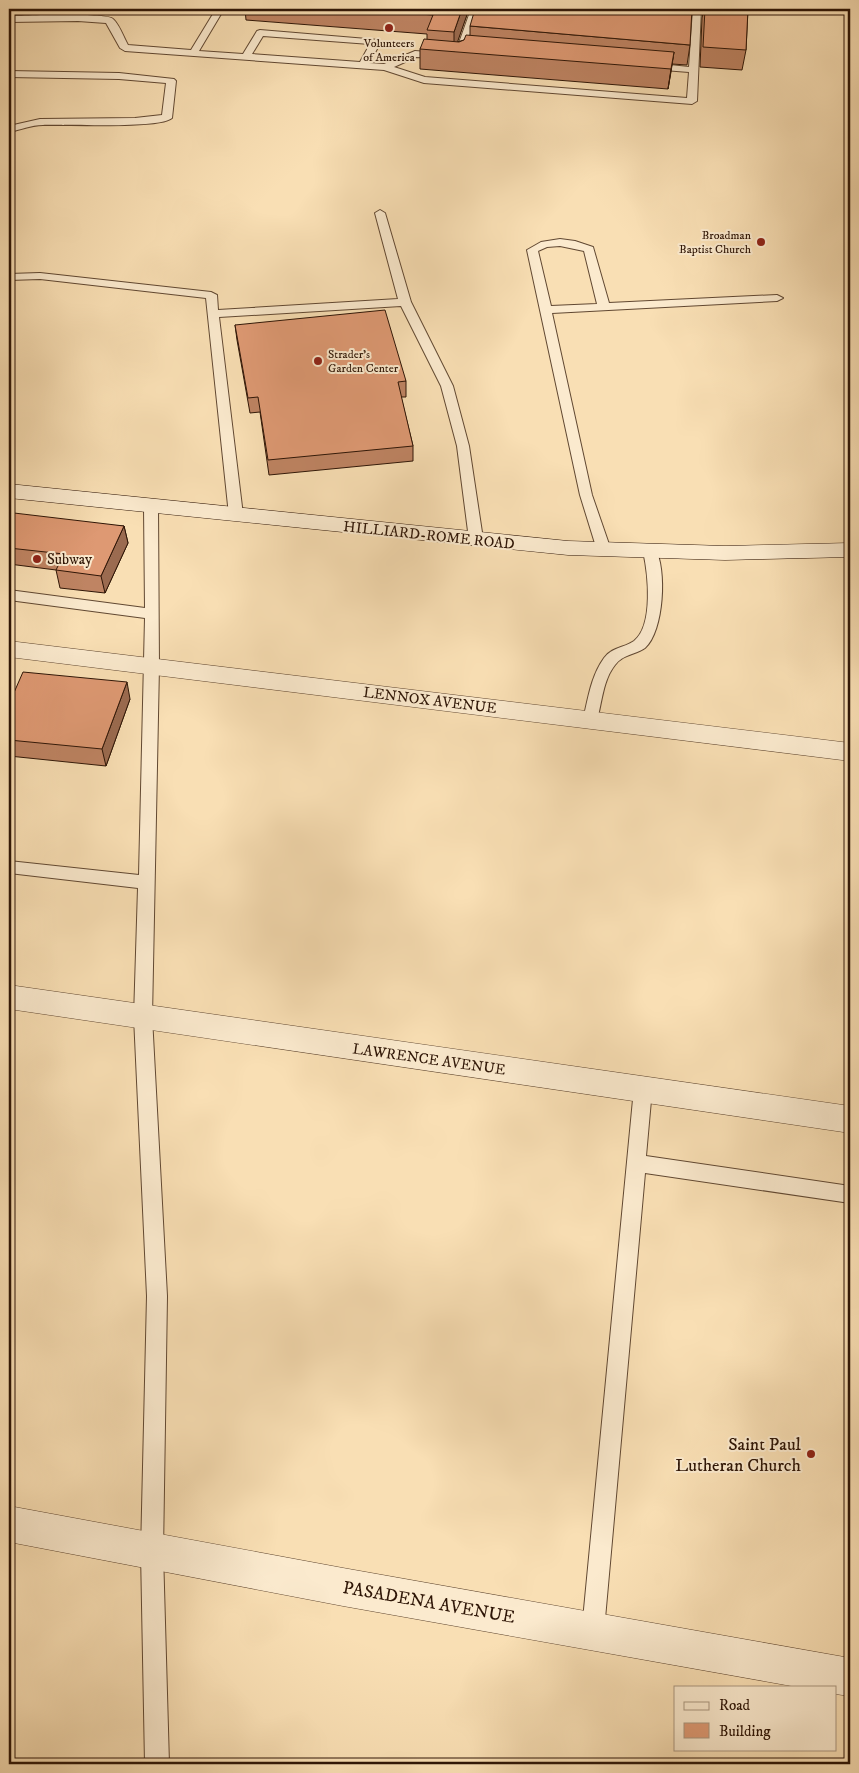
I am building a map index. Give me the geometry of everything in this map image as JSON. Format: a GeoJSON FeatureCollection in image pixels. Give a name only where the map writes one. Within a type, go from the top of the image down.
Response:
{"type":"FeatureCollection","features":[{"type":"Feature","properties":{"kind":"street","name":"HILLIARD-ROME ROAD"},"geometry":{"type":"LineString","coordinates":[[9,491],[151,507],[568,548],[725,553],[850,550]]}},
{"type":"Feature","properties":{"kind":"street","name":"LENNOX AVENUE"},"geometry":{"type":"LineString","coordinates":[[9,650],[850,752]]}},
{"type":"Feature","properties":{"kind":"street","name":"LAWRENCE AVENUE"},"geometry":{"type":"LineString","coordinates":[[9,997],[850,1120]]}},
{"type":"Feature","properties":{"kind":"street","name":"PASADENA AVENUE"},"geometry":{"type":"LineString","coordinates":[[9,1524],[152,1552],[850,1677]]}},
{"type":"Feature","properties":{"kind":"lane"},"geometry":{"type":"LineString","coordinates":[[194,52],[220,9]]}},
{"type":"Feature","properties":{"kind":"lane"},"geometry":{"type":"LineString","coordinates":[[385,67],[415,54],[459,57],[466,50],[475,9]]}},
{"type":"Feature","properties":{"kind":"lane"},"geometry":{"type":"LineString","coordinates":[[9,20],[111,17],[125,48],[385,67],[424,80],[692,101],[697,9]]}},
{"type":"Feature","properties":{"kind":"lane"},"geometry":{"type":"LineString","coordinates":[[246,56],[260,33],[376,42],[363,66]]}},
{"type":"Feature","properties":{"kind":"lane"},"geometry":{"type":"LineString","coordinates":[[646,66],[694,70]]}},
{"type":"Feature","properties":{"kind":"lane"},"geometry":{"type":"LineString","coordinates":[[9,74],[119,76],[171,81],[167,118],[136,121],[40,122],[9,129]]}},
{"type":"Feature","properties":{"kind":"lane"},"geometry":{"type":"LineString","coordinates":[[380,213],[404,302],[447,386],[463,446],[476,539]]}},
{"type":"Feature","properties":{"kind":"lane"},"geometry":{"type":"LineString","coordinates":[[604,307],[589,249],[577,243],[541,245],[532,250],[586,495],[604,550]]}},
{"type":"Feature","properties":{"kind":"lane"},"geometry":{"type":"LineString","coordinates":[[9,277],[40,276],[211,296],[236,515]]}},
{"type":"Feature","properties":{"kind":"lane"},"geometry":{"type":"LineString","coordinates":[[546,310],[777,298]]}},
{"type":"Feature","properties":{"kind":"lane"},"geometry":{"type":"LineString","coordinates":[[213,314],[404,302]]}},
{"type":"Feature","properties":{"kind":"lane"},"geometry":{"type":"LineString","coordinates":[[151,507],[152,666],[143,1017],[157,1296],[152,1552],[157,1764]]}},
{"type":"Feature","properties":{"kind":"lane"},"geometry":{"type":"LineString","coordinates":[[590,720],[601,676],[610,661],[620,651],[640,644],[649,633],[656,589],[650,551]]}},
{"type":"Feature","properties":{"kind":"lane"},"geometry":{"type":"LineString","coordinates":[[9,595],[152,614]]}},
{"type":"Feature","properties":{"kind":"lane"},"geometry":{"type":"LineString","coordinates":[[9,867],[146,882]]}},
{"type":"Feature","properties":{"kind":"lane"},"geometry":{"type":"LineString","coordinates":[[593,1630],[643,1089]]}},
{"type":"Feature","properties":{"kind":"lane"},"geometry":{"type":"LineString","coordinates":[[636,1164],[850,1195]]}},
{"type":"Feature","properties":{"kind":"building"},"geometry":{"type":"Polygon","coordinates":[[[351,9],[462,9],[454,32],[427,30],[433,15],[351,9]]]}},
{"type":"Feature","properties":{"kind":"building"},"geometry":{"type":"Polygon","coordinates":[[[475,9],[692,9],[690,45],[470,26],[475,9]]]}},
{"type":"Feature","properties":{"kind":"building"},"geometry":{"type":"Polygon","coordinates":[[[705,9],[748,9],[746,50],[703,47],[705,9]]]}},
{"type":"Feature","properties":{"kind":"building"},"geometry":{"type":"Polygon","coordinates":[[[466,35],[674,52],[671,69],[420,49],[424,39],[459,42],[464,40],[466,35]]]}},
{"type":"Feature","properties":{"kind":"building"},"geometry":{"type":"Polygon","coordinates":[[[385,310],[406,381],[398,382],[413,446],[268,460],[258,397],[248,398],[235,325],[385,310]]]}},
{"type":"Feature","properties":{"kind":"building"},"geometry":{"type":"Polygon","coordinates":[[[14,513],[124,526],[101,576],[56,570],[64,554],[9,548],[9,522],[14,513]]]}},
{"type":"Feature","properties":{"kind":"building"},"geometry":{"type":"Polygon","coordinates":[[[23,672],[127,682],[102,749],[9,740],[9,704],[23,672]]]}},
{"type":"Feature","properties":{"kind":"place","name":"Volunteers of America"},"geometry":{"type":"Point","coordinates":[389,28]}},
{"type":"Feature","properties":{"kind":"place","name":"Broadman Baptist Church"},"geometry":{"type":"Point","coordinates":[761,242]}},
{"type":"Feature","properties":{"kind":"place","name":"Strader's Garden Center"},"geometry":{"type":"Point","coordinates":[318,361]}},
{"type":"Feature","properties":{"kind":"place","name":"Subway"},"geometry":{"type":"Point","coordinates":[37,559]}},
{"type":"Feature","properties":{"kind":"place","name":"Saint Paul Lutheran Church"},"geometry":{"type":"Point","coordinates":[811,1454]}}]}
